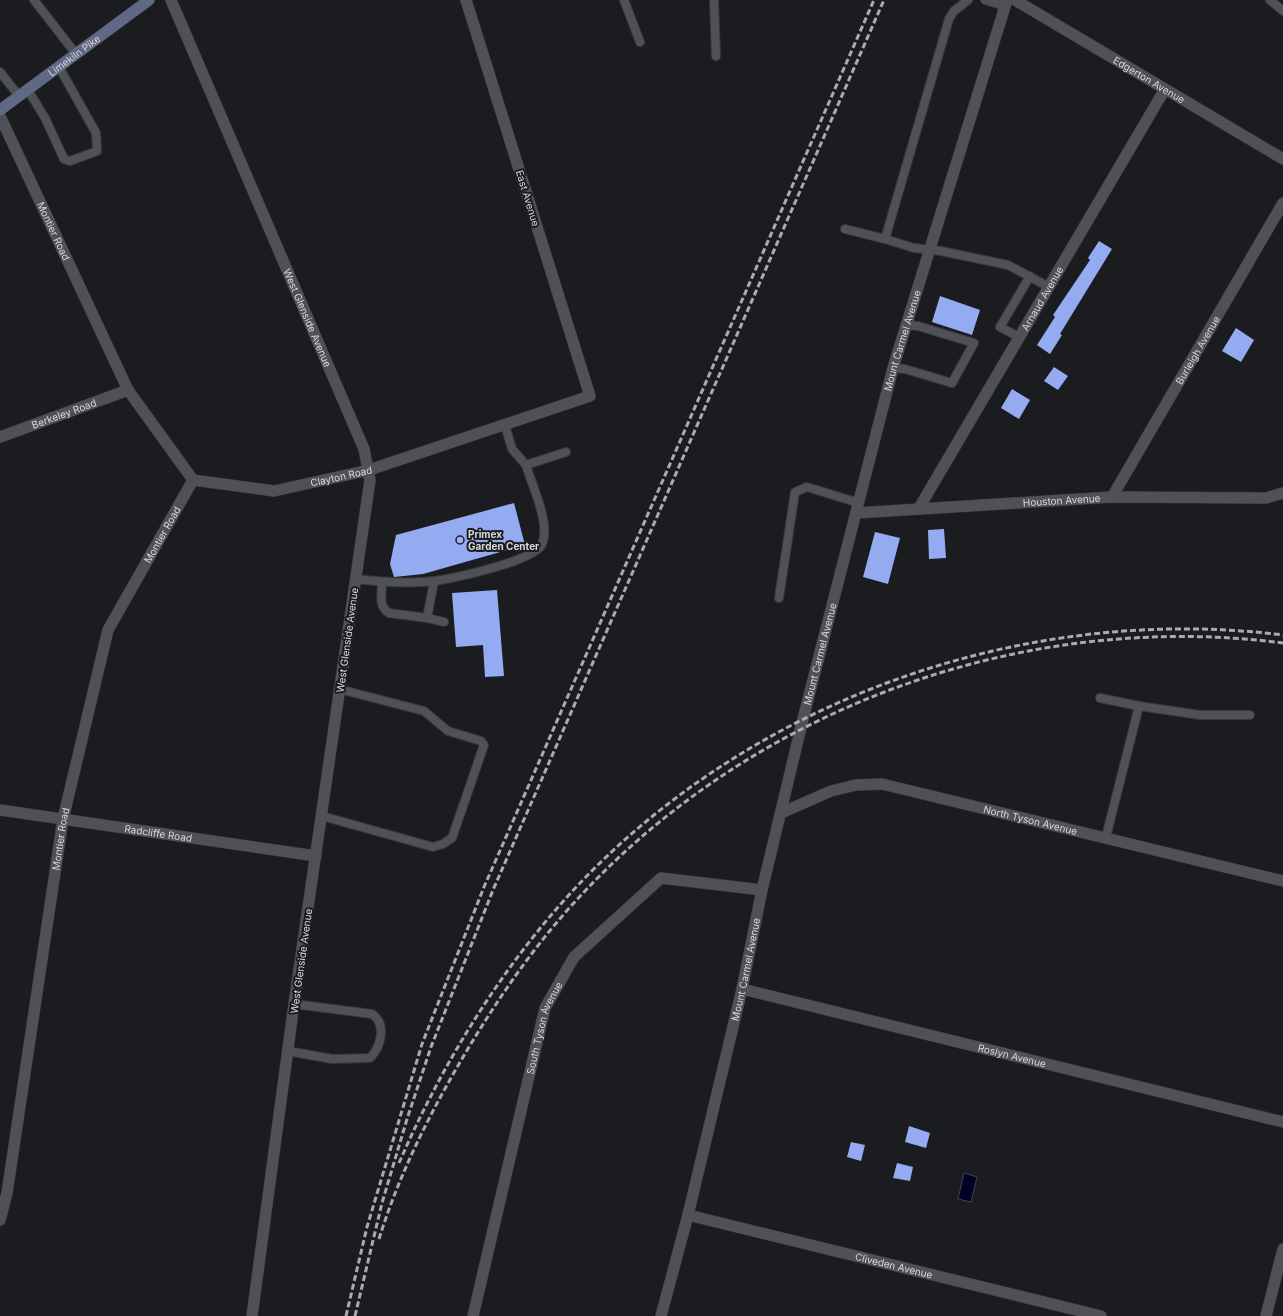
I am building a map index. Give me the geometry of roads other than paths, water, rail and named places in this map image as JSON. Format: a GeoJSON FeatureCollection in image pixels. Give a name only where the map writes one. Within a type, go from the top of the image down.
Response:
{"type":"FeatureCollection","features":[{"type":"Feature","properties":{"kind":"main road","name":"Limekiln Pike"},"geometry":{"type":"LineString","coordinates":[[0,110],[149,0]]}},
{"type":"Feature","properties":{"kind":"street","name":"West Glenside Avenue"},"geometry":{"type":"LineString","coordinates":[[171,0],[364,449],[369,470],[370,490],[339,689],[294,1004],[252,1316]]}},
{"type":"Feature","properties":{"kind":"street","name":"East Avenue"},"geometry":{"type":"LineString","coordinates":[[466,0],[590,396]]}},
{"type":"Feature","properties":{"kind":"street","name":"Edgerton Avenue"},"geometry":{"type":"LineString","coordinates":[[1009,2],[1165,89],[1283,159]]}},
{"type":"Feature","properties":{"kind":"street","name":"Mount Carmel Avenue"},"geometry":{"type":"LineString","coordinates":[[661,1316],[688,1215],[742,989],[762,890],[893,368],[929,250],[1009,2]]}},
{"type":"Feature","properties":{"kind":"street","name":"Arnaud Avenue"},"geometry":{"type":"LineString","coordinates":[[919,508],[1165,89]]}},
{"type":"Feature","properties":{"kind":"street","name":"Montier Road"},"geometry":{"type":"LineString","coordinates":[[0,116],[128,390]]}},
{"type":"Feature","properties":{"kind":"street","name":"Burleigh Avenue"},"geometry":{"type":"LineString","coordinates":[[1112,497],[1283,203]]}},
{"type":"Feature","properties":{"kind":"street","name":"Berkeley Road"},"geometry":{"type":"LineString","coordinates":[[0,437],[128,390]]}},
{"type":"Feature","properties":{"kind":"street"},"geometry":{"type":"LineString","coordinates":[[128,390],[193,480]]}},
{"type":"Feature","properties":{"kind":"street","name":"Clayton Road"},"geometry":{"type":"LineString","coordinates":[[193,480],[274,491],[369,470],[590,396]]}},
{"type":"Feature","properties":{"kind":"street","name":"Montier Road"},"geometry":{"type":"LineString","coordinates":[[0,1220],[7,1193],[63,819],[108,630],[193,480]]}},
{"type":"Feature","properties":{"kind":"street","name":"Houston Avenue"},"geometry":{"type":"LineString","coordinates":[[858,508],[919,508],[1112,497],[1266,498],[1283,493]]}},
{"type":"Feature","properties":{"kind":"street","name":"North Tyson Avenue"},"geometry":{"type":"LineString","coordinates":[[781,813],[831,791],[856,785],[882,784],[1283,881]]}},
{"type":"Feature","properties":{"kind":"street","name":"Radcliffe Road"},"geometry":{"type":"LineString","coordinates":[[0,810],[316,856]]}},
{"type":"Feature","properties":{"kind":"street","name":"South Tyson Avenue"},"geometry":{"type":"LineString","coordinates":[[473,1316],[545,1008],[574,957],[661,878],[762,890]]}},
{"type":"Feature","properties":{"kind":"street","name":"Roslyn Avenue"},"geometry":{"type":"LineString","coordinates":[[742,989],[1283,1122]]}},
{"type":"Feature","properties":{"kind":"street","name":"Cliveden Avenue"},"geometry":{"type":"LineString","coordinates":[[688,1215],[1100,1316]]}},
{"type":"Feature","properties":{"kind":"street"},"geometry":{"type":"LineString","coordinates":[[1266,1316],[1283,1249]]}},
{"type":"Feature","properties":{"kind":"lane"},"geometry":{"type":"LineString","coordinates":[[34,0],[76,54]]}},
{"type":"Feature","properties":{"kind":"lane"},"geometry":{"type":"LineString","coordinates":[[624,0],[640,42]]}},
{"type":"Feature","properties":{"kind":"lane"},"geometry":{"type":"LineString","coordinates":[[714,0],[716,56]]}},
{"type":"Feature","properties":{"kind":"lane"},"geometry":{"type":"LineString","coordinates":[[885,239],[949,19],[954,11],[968,0]]}},
{"type":"Feature","properties":{"kind":"lane"},"geometry":{"type":"LineString","coordinates":[[985,0],[1009,2]]}},
{"type":"Feature","properties":{"kind":"lane"},"geometry":{"type":"LineString","coordinates":[[1270,0],[1283,10]]}},
{"type":"Feature","properties":{"kind":"lane"},"geometry":{"type":"LineString","coordinates":[[0,72],[23,93],[45,118],[64,159],[70,160],[97,151],[96,133],[59,66]]}},
{"type":"Feature","properties":{"kind":"lane"},"geometry":{"type":"LineString","coordinates":[[845,229],[914,248],[1008,264],[1049,287]]}},
{"type":"Feature","properties":{"kind":"lane"},"geometry":{"type":"LineString","coordinates":[[1019,337],[1000,327],[1030,276]]}},
{"type":"Feature","properties":{"kind":"lane"},"geometry":{"type":"LineString","coordinates":[[893,368],[905,369],[952,383],[974,343],[918,326],[907,325]]}},
{"type":"Feature","properties":{"kind":"lane"},"geometry":{"type":"LineString","coordinates":[[356,579],[382,582],[434,581],[513,562],[527,557],[542,546],[545,534],[543,518],[526,465],[518,458],[512,449],[505,425]]}},
{"type":"Feature","properties":{"kind":"lane"},"geometry":{"type":"LineString","coordinates":[[526,465],[566,452]]}},
{"type":"Feature","properties":{"kind":"lane"},"geometry":{"type":"LineString","coordinates":[[779,598],[795,492],[807,487],[858,508]]}},
{"type":"Feature","properties":{"kind":"lane"},"geometry":{"type":"LineString","coordinates":[[427,618],[434,581]]}},
{"type":"Feature","properties":{"kind":"lane"},"geometry":{"type":"LineString","coordinates":[[382,582],[381,602],[385,611],[389,613],[427,618],[444,622]]}},
{"type":"Feature","properties":{"kind":"lane"},"geometry":{"type":"LineString","coordinates":[[322,816],[433,847],[443,844],[452,838],[484,745],[481,741],[448,731],[424,710],[339,689]]}},
{"type":"Feature","properties":{"kind":"lane"},"geometry":{"type":"LineString","coordinates":[[1100,698],[1139,706],[1200,715],[1250,715]]}},
{"type":"Feature","properties":{"kind":"lane"},"geometry":{"type":"LineString","coordinates":[[1106,837],[1139,706]]}},
{"type":"Feature","properties":{"kind":"lane"},"geometry":{"type":"LineString","coordinates":[[288,1051],[332,1059],[370,1058],[376,1052],[380,1033],[381,1024],[378,1018],[372,1014],[294,1004]]}},
{"type":"Feature","properties":{"kind":"water"},"geometry":{"type":"Polygon","coordinates":[[[964,1173],[977,1177],[971,1202],[958,1199],[964,1173]]]}},
{"type":"Feature","properties":{"kind":"railway"},"geometry":{"type":"LineString","coordinates":[[346,1316],[367,1227],[422,1044],[484,887],[874,0]]}},
{"type":"Feature","properties":{"kind":"railway"},"geometry":{"type":"LineString","coordinates":[[355,1316],[382,1203],[407,1119],[431,1047],[493,890],[884,0]]}},
{"type":"Feature","properties":{"kind":"railway"},"geometry":{"type":"LineString","coordinates":[[399,1163],[413,1131],[462,1040],[500,981],[542,926],[613,850],[694,785],[782,730],[876,687],[975,655],[1076,636],[1180,629],[1283,635]]}},
{"type":"Feature","properties":{"kind":"railway"},"geometry":{"type":"LineString","coordinates":[[379,1239],[406,1167],[440,1097],[492,1010],[536,948],[585,891],[655,825],[733,769],[816,722],[905,684],[997,658],[1091,642],[1187,637],[1283,643]]}},
{"type":"Feature","properties":{"kind":"place","name":"Primex Garden Center"},"geometry":{"type":"Point","coordinates":[460,540]}}]}
